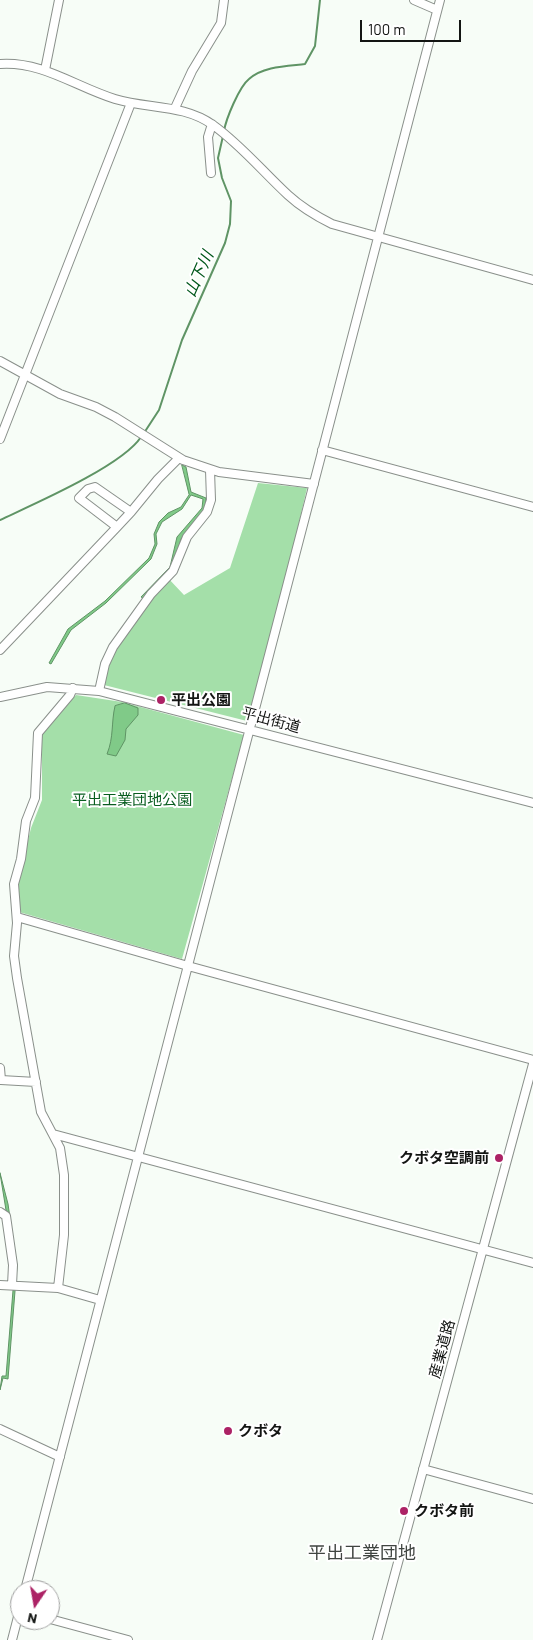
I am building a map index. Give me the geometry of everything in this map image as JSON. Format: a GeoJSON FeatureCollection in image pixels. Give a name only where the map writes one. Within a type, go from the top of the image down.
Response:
{"type":"FeatureCollection","features":[{"type":"Feature","properties":{"kind":"street"},"geometry":{"type":"LineString","coordinates":[[45,70],[59,0]]}},
{"type":"Feature","properties":{"kind":"street"},"geometry":{"type":"LineString","coordinates":[[175,108],[192,71],[221,23],[224,0]]}},
{"type":"Feature","properties":{"kind":"street"},"geometry":{"type":"LineString","coordinates":[[414,0],[437,10]]}},
{"type":"Feature","properties":{"kind":"street"},"geometry":{"type":"LineString","coordinates":[[28,1580],[440,0]]}},
{"type":"Feature","properties":{"kind":"street"},"geometry":{"type":"LineString","coordinates":[[0,64],[27,65],[131,103],[175,108],[196,114],[212,124],[267,173],[288,195],[309,211],[332,224],[533,280]]}},
{"type":"Feature","properties":{"kind":"street"},"geometry":{"type":"LineString","coordinates":[[0,439],[131,103]]}},
{"type":"Feature","properties":{"kind":"street"},"geometry":{"type":"LineString","coordinates":[[211,173],[208,137],[212,124]]}},
{"type":"Feature","properties":{"kind":"street"},"geometry":{"type":"LineString","coordinates":[[0,361],[60,394],[96,407],[115,417],[179,458],[210,470],[314,484]]}},
{"type":"Feature","properties":{"kind":"street"},"geometry":{"type":"LineString","coordinates":[[322,450],[533,507]]}},
{"type":"Feature","properties":{"kind":"street"},"geometry":{"type":"LineString","coordinates":[[0,650],[117,527],[158,479],[179,458]]}},
{"type":"Feature","properties":{"kind":"street"},"geometry":{"type":"LineString","coordinates":[[99,691],[105,664],[113,647],[151,594],[173,571],[187,537],[207,512],[211,500],[210,470]]}},
{"type":"Feature","properties":{"kind":"street"},"geometry":{"type":"LineString","coordinates":[[117,527],[79,498],[88,488],[95,487],[130,512]]}},
{"type":"Feature","properties":{"kind":"street","name":"平出街道"},"geometry":{"type":"LineString","coordinates":[[0,696],[47,687],[99,691],[533,803]]}},
{"type":"Feature","properties":{"kind":"street"},"geometry":{"type":"LineString","coordinates":[[58,1288],[64,1235],[65,1183],[60,1148],[41,1112],[16,971],[14,956],[16,917],[14,884],[21,859],[26,822],[35,798],[38,733],[70,695],[73,688]]}},
{"type":"Feature","properties":{"kind":"street"},"geometry":{"type":"LineString","coordinates":[[16,917],[533,1060]]}},
{"type":"Feature","properties":{"kind":"street","name":"産業道路"},"geometry":{"type":"LineString","coordinates":[[377,1640],[533,1064]]}},
{"type":"Feature","properties":{"kind":"street"},"geometry":{"type":"LineString","coordinates":[[0,1068],[1,1080],[36,1082]]}},
{"type":"Feature","properties":{"kind":"street"},"geometry":{"type":"LineString","coordinates":[[53,1134],[533,1262]]}},
{"type":"Feature","properties":{"kind":"street"},"geometry":{"type":"LineString","coordinates":[[0,1212],[6,1216],[13,1265],[12,1285]]}},
{"type":"Feature","properties":{"kind":"street"},"geometry":{"type":"LineString","coordinates":[[0,1285],[58,1288],[100,1300]]}},
{"type":"Feature","properties":{"kind":"street"},"geometry":{"type":"LineString","coordinates":[[0,1429],[60,1457]]}},
{"type":"Feature","properties":{"kind":"street"},"geometry":{"type":"LineString","coordinates":[[423,1470],[533,1499]]}},
{"type":"Feature","properties":{"kind":"street"},"geometry":{"type":"LineString","coordinates":[[60,1622],[128,1640]]}},
{"type":"Feature","properties":{"kind":"green space"},"geometry":{"type":"Polygon","coordinates":[[[258,483],[307,488],[289,566],[247,721],[100,684],[105,664],[167,577],[184,595],[230,568],[258,483]]]}},
{"type":"Feature","properties":{"kind":"green space","name":"平出工業団地公園"},"geometry":{"type":"Polygon","coordinates":[[[76,695],[122,702],[244,735],[182,959],[19,912],[18,882],[31,828],[42,800],[42,733],[76,695]]]}},
{"type":"Feature","properties":{"kind":"shaded area"},"geometry":{"type":"Polygon","coordinates":[[[182,465],[186,467],[191,492],[206,498],[205,509],[181,539],[173,568],[143,598],[141,597],[170,567],[177,537],[202,508],[203,499],[191,495],[182,509],[162,522],[156,534],[157,544],[151,559],[106,603],[71,630],[51,664],[49,663],[68,629],[105,601],[149,558],[155,544],[154,534],[159,522],[168,513],[181,507],[189,495],[182,465]]]}},
{"type":"Feature","properties":{"kind":"shaded area"},"geometry":{"type":"Polygon","coordinates":[[[125,703],[138,708],[138,715],[126,729],[125,740],[116,756],[107,754],[111,742],[115,706],[125,703]]]}},
{"type":"Feature","properties":{"kind":"shaded area"},"geometry":{"type":"Polygon","coordinates":[[[0,1173],[8,1204],[17,1266],[8,1379],[3,1378],[0,1390],[2,1376],[6,1376],[15,1266],[0,1173]]]}},
{"type":"Feature","properties":{"kind":"waterway","name":"山下川"},"geometry":{"type":"LineString","coordinates":[[224,131],[227,119],[241,89],[249,79],[268,69],[305,64],[315,46],[320,0]]}},
{"type":"Feature","properties":{"kind":"waterway","name":"山下川"},"geometry":{"type":"LineString","coordinates":[[144,433],[159,410],[182,340],[225,243],[230,224],[231,201],[222,178],[218,158],[223,136]]}},
{"type":"Feature","properties":{"kind":"waterway","name":"山下川"},"geometry":{"type":"LineString","coordinates":[[0,520],[97,472],[116,460],[141,437]]}},
{"type":"Feature","properties":{"kind":"place","name":"平出公園"},"geometry":{"type":"Point","coordinates":[161,700]}},
{"type":"Feature","properties":{"kind":"place","name":"クボタ空調前"},"geometry":{"type":"Point","coordinates":[499,1158]}},
{"type":"Feature","properties":{"kind":"place","name":"クボタ"},"geometry":{"type":"Point","coordinates":[228,1431]}},
{"type":"Feature","properties":{"kind":"place","name":"クボタ前"},"geometry":{"type":"Point","coordinates":[404,1511]}},
{"type":"Feature","properties":{"kind":"district","name":"平出工業団地"},"geometry":{"type":"Point","coordinates":[362,1553]}}]}
